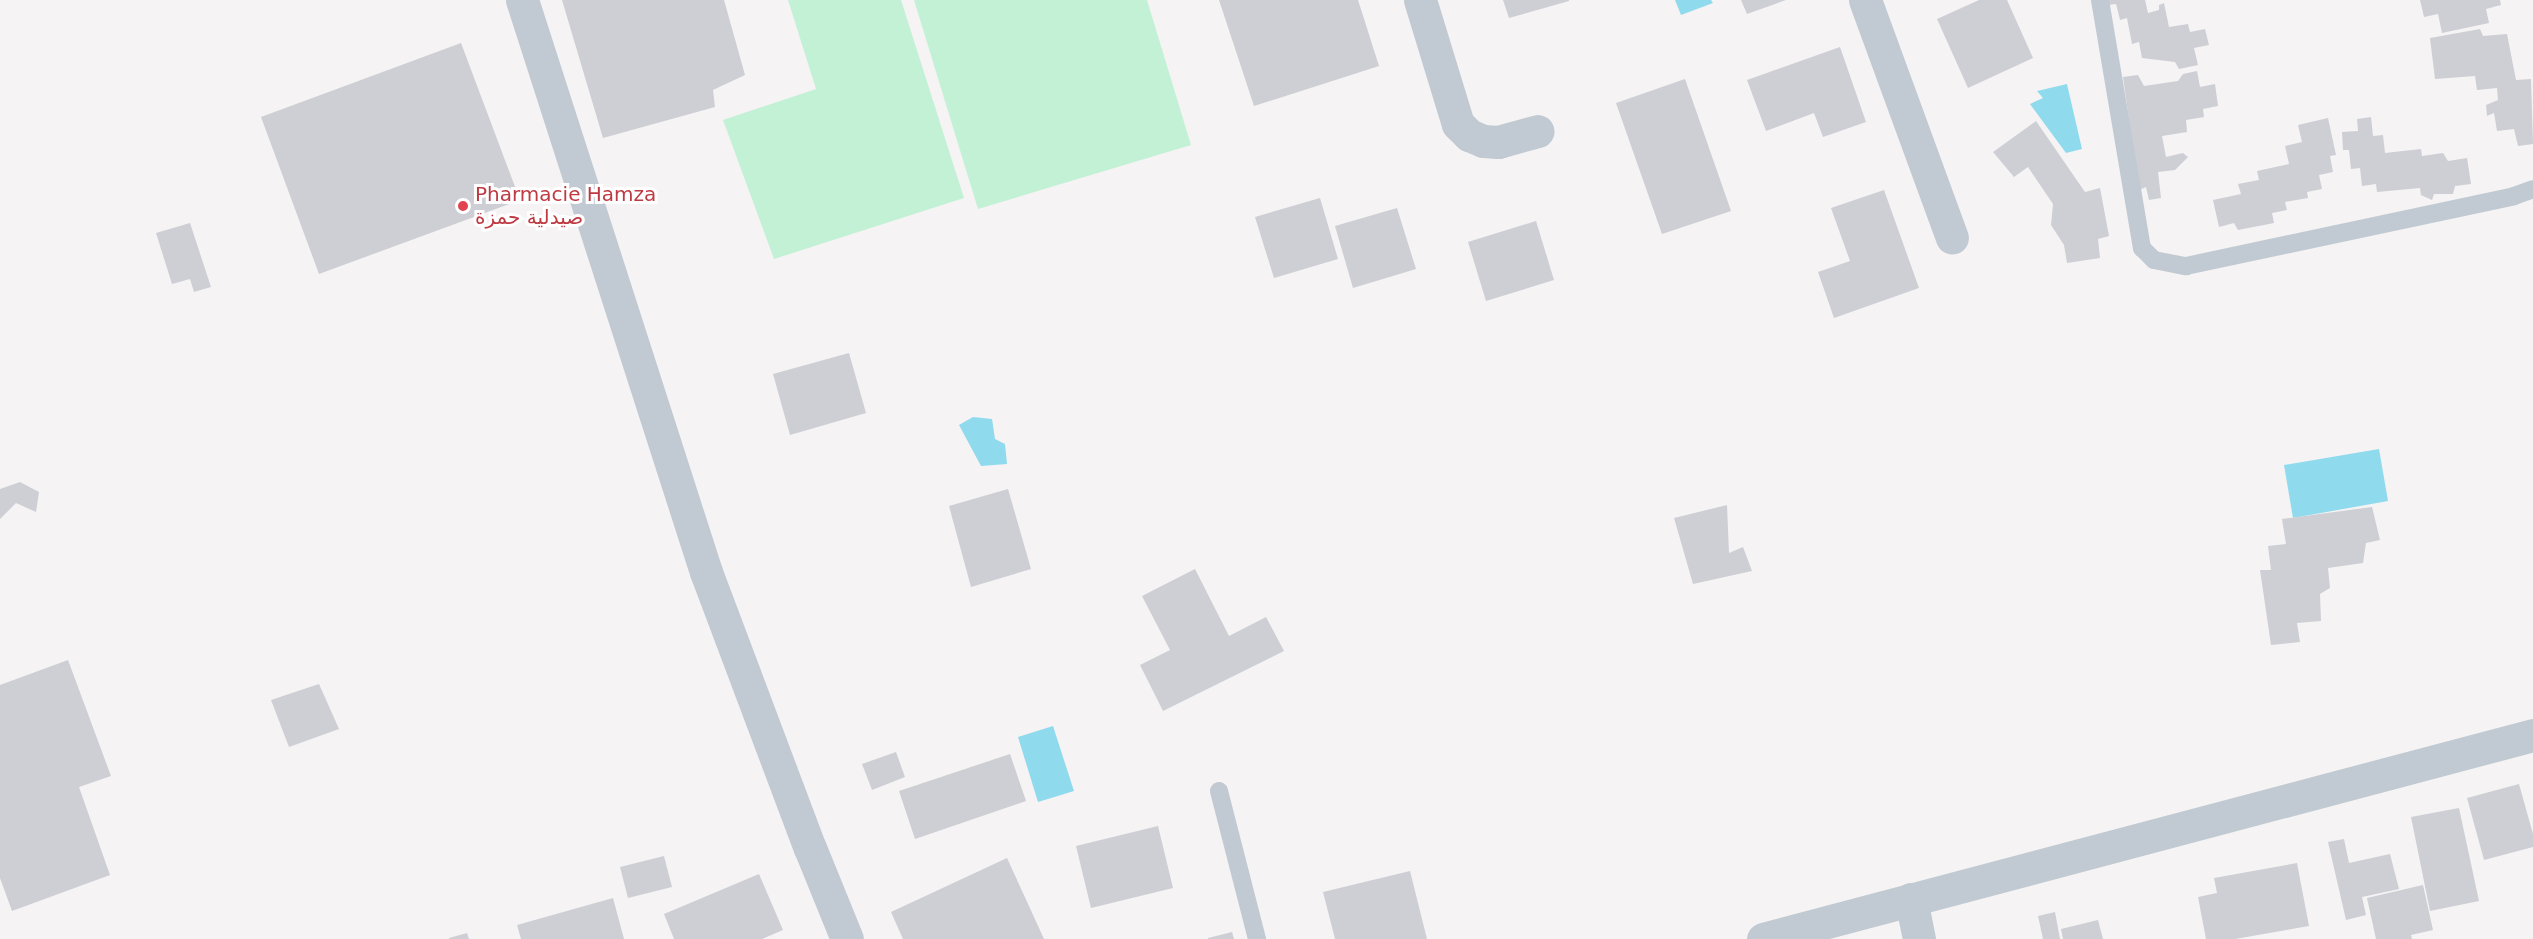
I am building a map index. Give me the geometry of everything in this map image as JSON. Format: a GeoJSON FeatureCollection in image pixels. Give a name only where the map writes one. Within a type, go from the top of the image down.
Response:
{"type":"FeatureCollection","features":[{"type":"Feature","properties":{"kind":"street"},"geometry":{"type":"LineString","coordinates":[[522,0],[706,572],[810,848],[847,939]]}},
{"type":"Feature","properties":{"kind":"street"},"geometry":{"type":"LineString","coordinates":[[1420,0],[1458,124],[1469,135],[1483,141],[1498,142],[1538,131]]}},
{"type":"Feature","properties":{"kind":"street"},"geometry":{"type":"LineString","coordinates":[[1865,0],[1952,238]]}},
{"type":"Feature","properties":{"kind":"street"},"geometry":{"type":"LineString","coordinates":[[1763,939],[2533,735]]}},
{"type":"Feature","properties":{"kind":"street"},"geometry":{"type":"LineString","coordinates":[[1911,899],[1919,939]]}},
{"type":"Feature","properties":{"kind":"lane"},"geometry":{"type":"LineString","coordinates":[[2100,0],[2142,248],[2154,260],[2186,266],[2514,196],[2533,189]]}},
{"type":"Feature","properties":{"kind":"lane"},"geometry":{"type":"LineString","coordinates":[[1219,791],[1257,939]]}},
{"type":"Feature","properties":{"kind":"green space"},"geometry":{"type":"Polygon","coordinates":[[[788,0],[901,0],[964,198],[774,259],[723,120],[816,89],[788,0]]]}},
{"type":"Feature","properties":{"kind":"green space"},"geometry":{"type":"Polygon","coordinates":[[[914,0],[1147,0],[1191,145],[978,209],[914,0]]]}},
{"type":"Feature","properties":{"kind":"water"},"geometry":{"type":"Polygon","coordinates":[[[1675,0],[1711,0],[1713,3],[1681,15],[1675,0]]]}},
{"type":"Feature","properties":{"kind":"water"},"geometry":{"type":"Polygon","coordinates":[[[2067,84],[2082,149],[2066,153],[2030,104],[2043,98],[2037,91],[2067,84]]]}},
{"type":"Feature","properties":{"kind":"water"},"geometry":{"type":"Polygon","coordinates":[[[973,417],[992,419],[995,439],[1005,444],[1007,464],[981,466],[959,425],[973,417]]]}},
{"type":"Feature","properties":{"kind":"water"},"geometry":{"type":"Polygon","coordinates":[[[2379,449],[2388,501],[2293,518],[2284,465],[2379,449]]]}},
{"type":"Feature","properties":{"kind":"water"},"geometry":{"type":"Polygon","coordinates":[[[1053,726],[1074,791],[1038,802],[1018,737],[1053,726]]]}},
{"type":"Feature","properties":{"kind":"building"},"geometry":{"type":"Polygon","coordinates":[[[562,0],[724,0],[745,75],[713,90],[715,107],[603,138],[562,0]]]}},
{"type":"Feature","properties":{"kind":"building"},"geometry":{"type":"Polygon","coordinates":[[[1219,0],[1358,0],[1379,66],[1254,106],[1219,0]]]}},
{"type":"Feature","properties":{"kind":"building"},"geometry":{"type":"Polygon","coordinates":[[[1503,0],[1569,0],[1569,1],[1509,18],[1503,0]]]}},
{"type":"Feature","properties":{"kind":"building"},"geometry":{"type":"Polygon","coordinates":[[[1741,0],[1786,0],[1747,14],[1741,0]]]}},
{"type":"Feature","properties":{"kind":"building"},"geometry":{"type":"Polygon","coordinates":[[[1979,0],[2007,0],[2033,58],[1968,88],[1937,19],[1979,0]]]}},
{"type":"Feature","properties":{"kind":"building"},"geometry":{"type":"Polygon","coordinates":[[[2107,0],[2145,0],[2148,13],[2159,10],[2159,5],[2164,3],[2169,27],[2188,24],[2190,32],[2205,29],[2209,45],[2194,48],[2198,65],[2179,69],[2175,62],[2142,58],[2139,42],[2132,44],[2127,18],[2120,20],[2116,4],[2108,5],[2107,0]]]}},
{"type":"Feature","properties":{"kind":"building"},"geometry":{"type":"Polygon","coordinates":[[[2420,0],[2500,0],[2501,5],[2486,9],[2489,23],[2442,33],[2438,14],[2424,17],[2420,0]]]}},
{"type":"Feature","properties":{"kind":"building"},"geometry":{"type":"Polygon","coordinates":[[[2480,29],[2483,36],[2507,34],[2516,80],[2531,79],[2533,144],[2518,146],[2514,129],[2497,131],[2494,113],[2487,116],[2486,105],[2498,100],[2497,88],[2477,90],[2475,76],[2435,79],[2430,38],[2480,29]]]}},
{"type":"Feature","properties":{"kind":"building"},"geometry":{"type":"Polygon","coordinates":[[[461,43],[520,200],[319,274],[261,117],[461,43]]]}},
{"type":"Feature","properties":{"kind":"building"},"geometry":{"type":"Polygon","coordinates":[[[1840,47],[1866,122],[1823,137],[1814,113],[1766,131],[1747,80],[1840,47]]]}},
{"type":"Feature","properties":{"kind":"building"},"geometry":{"type":"Polygon","coordinates":[[[2197,71],[2200,87],[2215,84],[2218,106],[2203,109],[2204,117],[2186,120],[2187,132],[2162,136],[2166,157],[2183,153],[2188,157],[2175,170],[2158,172],[2161,198],[2149,200],[2146,187],[2139,190],[2123,77],[2138,75],[2144,86],[2178,81],[2183,74],[2197,71]]]}},
{"type":"Feature","properties":{"kind":"building"},"geometry":{"type":"Polygon","coordinates":[[[1685,79],[1731,211],[1662,234],[1616,103],[1685,79]]]}},
{"type":"Feature","properties":{"kind":"building"},"geometry":{"type":"Polygon","coordinates":[[[2371,117],[2373,136],[2383,135],[2385,153],[2421,149],[2422,156],[2443,153],[2448,161],[2467,158],[2471,184],[2455,186],[2453,194],[2434,194],[2432,200],[2421,195],[2420,188],[2377,192],[2376,184],[2362,186],[2360,168],[2351,169],[2349,150],[2343,150],[2342,132],[2358,131],[2357,119],[2371,117]]]}},
{"type":"Feature","properties":{"kind":"building"},"geometry":{"type":"Polygon","coordinates":[[[2328,118],[2336,155],[2330,156],[2333,172],[2319,175],[2322,189],[2307,192],[2308,198],[2285,202],[2287,210],[2272,213],[2274,223],[2238,230],[2234,223],[2219,227],[2213,200],[2241,194],[2238,184],[2259,180],[2257,171],[2289,164],[2285,146],[2302,142],[2298,125],[2328,118]]]}},
{"type":"Feature","properties":{"kind":"building"},"geometry":{"type":"Polygon","coordinates":[[[2036,121],[2085,192],[2100,188],[2109,236],[2098,239],[2100,258],[2067,263],[2064,245],[2051,225],[2053,204],[2028,167],[2014,177],[1993,152],[2036,121]]]}},
{"type":"Feature","properties":{"kind":"building"},"geometry":{"type":"Polygon","coordinates":[[[1884,190],[1919,288],[1834,318],[1818,272],[1850,261],[1831,208],[1884,190]]]}},
{"type":"Feature","properties":{"kind":"building"},"geometry":{"type":"Polygon","coordinates":[[[1320,198],[1338,259],[1274,278],[1255,217],[1320,198]]]}},
{"type":"Feature","properties":{"kind":"building"},"geometry":{"type":"Polygon","coordinates":[[[1397,208],[1416,269],[1353,288],[1335,226],[1397,208]]]}},
{"type":"Feature","properties":{"kind":"building"},"geometry":{"type":"Polygon","coordinates":[[[1536,221],[1554,280],[1486,301],[1468,242],[1536,221]]]}},
{"type":"Feature","properties":{"kind":"building"},"geometry":{"type":"Polygon","coordinates":[[[190,223],[211,287],[194,292],[190,279],[172,284],[156,233],[190,223]]]}},
{"type":"Feature","properties":{"kind":"building"},"geometry":{"type":"Polygon","coordinates":[[[849,353],[866,413],[790,435],[773,374],[849,353]]]}},
{"type":"Feature","properties":{"kind":"building"},"geometry":{"type":"Polygon","coordinates":[[[20,482],[39,492],[36,512],[16,503],[0,519],[0,489],[20,482]]]}},
{"type":"Feature","properties":{"kind":"building"},"geometry":{"type":"Polygon","coordinates":[[[1008,489],[1031,569],[971,587],[949,506],[1008,489]]]}},
{"type":"Feature","properties":{"kind":"building"},"geometry":{"type":"Polygon","coordinates":[[[1727,505],[1729,553],[1743,547],[1752,571],[1693,584],[1674,518],[1727,505]]]}},
{"type":"Feature","properties":{"kind":"building"},"geometry":{"type":"Polygon","coordinates":[[[2372,507],[2380,540],[2366,543],[2363,563],[2328,568],[2330,588],[2320,594],[2321,621],[2297,623],[2300,642],[2271,645],[2260,570],[2271,570],[2268,546],[2286,544],[2282,519],[2372,507]]]}},
{"type":"Feature","properties":{"kind":"building"},"geometry":{"type":"Polygon","coordinates":[[[1195,569],[1229,636],[1266,617],[1284,651],[1163,711],[1140,665],[1170,650],[1142,596],[1195,569]]]}},
{"type":"Feature","properties":{"kind":"building"},"geometry":{"type":"Polygon","coordinates":[[[68,660],[111,776],[79,787],[110,875],[12,911],[0,878],[0,685],[68,660]]]}},
{"type":"Feature","properties":{"kind":"building"},"geometry":{"type":"Polygon","coordinates":[[[319,684],[339,729],[289,747],[271,700],[319,684]]]}},
{"type":"Feature","properties":{"kind":"building"},"geometry":{"type":"Polygon","coordinates":[[[896,752],[905,777],[872,790],[862,764],[896,752]]]}},
{"type":"Feature","properties":{"kind":"building"},"geometry":{"type":"Polygon","coordinates":[[[1010,754],[1026,801],[915,839],[899,791],[1010,754]]]}},
{"type":"Feature","properties":{"kind":"building"},"geometry":{"type":"Polygon","coordinates":[[[2519,784],[2533,834],[2533,847],[2484,860],[2467,798],[2519,784]]]}},
{"type":"Feature","properties":{"kind":"building"},"geometry":{"type":"Polygon","coordinates":[[[2459,808],[2479,901],[2430,911],[2411,817],[2459,808]]]}},
{"type":"Feature","properties":{"kind":"building"},"geometry":{"type":"Polygon","coordinates":[[[1158,826],[1173,888],[1091,908],[1076,846],[1158,826]]]}},
{"type":"Feature","properties":{"kind":"building"},"geometry":{"type":"Polygon","coordinates":[[[2344,839],[2349,863],[2390,854],[2399,889],[2362,897],[2366,915],[2346,920],[2328,842],[2344,839]]]}},
{"type":"Feature","properties":{"kind":"building"},"geometry":{"type":"Polygon","coordinates":[[[664,856],[672,887],[628,898],[620,867],[664,856]]]}},
{"type":"Feature","properties":{"kind":"building"},"geometry":{"type":"Polygon","coordinates":[[[1007,858],[1044,939],[903,939],[891,912],[1007,858]]]}},
{"type":"Feature","properties":{"kind":"building"},"geometry":{"type":"Polygon","coordinates":[[[2297,863],[2309,926],[2235,939],[2206,939],[2198,897],[2217,893],[2214,878],[2297,863]]]}},
{"type":"Feature","properties":{"kind":"building"},"geometry":{"type":"Polygon","coordinates":[[[1410,871],[1427,939],[1335,939],[1323,892],[1410,871]]]}},
{"type":"Feature","properties":{"kind":"building"},"geometry":{"type":"Polygon","coordinates":[[[759,874],[783,930],[762,939],[674,939],[664,914],[759,874]]]}},
{"type":"Feature","properties":{"kind":"building"},"geometry":{"type":"Polygon","coordinates":[[[2423,885],[2433,930],[2411,935],[2412,939],[2376,939],[2367,898],[2423,885]]]}},
{"type":"Feature","properties":{"kind":"building"},"geometry":{"type":"Polygon","coordinates":[[[613,898],[624,939],[521,939],[517,925],[613,898]]]}},
{"type":"Feature","properties":{"kind":"building"},"geometry":{"type":"Polygon","coordinates":[[[2055,912],[2060,939],[2043,939],[2038,916],[2055,912]]]}},
{"type":"Feature","properties":{"kind":"building"},"geometry":{"type":"Polygon","coordinates":[[[2098,920],[2103,939],[2063,939],[2061,929],[2098,920]]]}},
{"type":"Feature","properties":{"kind":"building"},"geometry":{"type":"Polygon","coordinates":[[[1232,932],[1234,939],[1208,939],[1208,938],[1232,932]]]}},
{"type":"Feature","properties":{"kind":"building"},"geometry":{"type":"Polygon","coordinates":[[[467,933],[469,939],[449,939],[449,938],[467,933]]]}},
{"type":"Feature","properties":{"kind":"place","name":"Pharmacie Hamza صيدلية حمزة"},"geometry":{"type":"Point","coordinates":[463,206]}}]}
